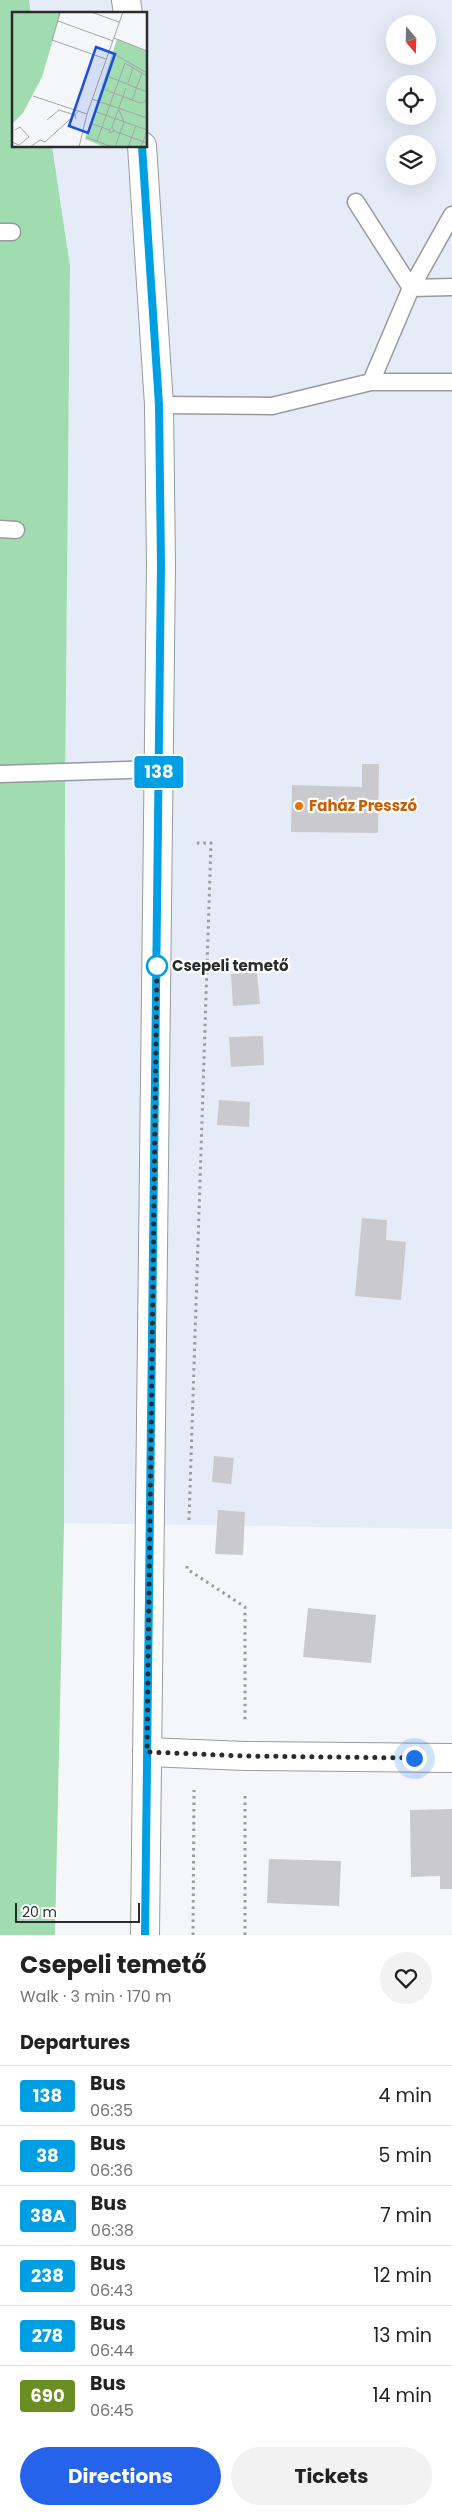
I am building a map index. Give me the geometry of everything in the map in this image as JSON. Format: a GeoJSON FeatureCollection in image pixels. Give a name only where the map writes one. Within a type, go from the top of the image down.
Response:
{"type":"FeatureCollection","features":[{"type":"Feature","properties":{"kind":"main road"},"geometry":{"type":"LineString","coordinates":[[142,148],[159,405],[161,565],[145,1935]]}},
{"type":"Feature","properties":{"kind":"main road"},"geometry":{"type":"LineString","coordinates":[[147,1752],[245,1756],[452,1758]]}},
{"type":"Feature","properties":{"kind":"lane"},"geometry":{"type":"LineString","coordinates":[[356,202],[410,288]]}},
{"type":"Feature","properties":{"kind":"lane"},"geometry":{"type":"LineString","coordinates":[[370,382],[410,288],[452,215]]}},
{"type":"Feature","properties":{"kind":"lane"},"geometry":{"type":"LineString","coordinates":[[410,288],[452,287]]}},
{"type":"Feature","properties":{"kind":"lane"},"geometry":{"type":"LineString","coordinates":[[159,405],[272,406],[370,382],[452,382]]}},
{"type":"Feature","properties":{"kind":"lane"},"geometry":{"type":"LineString","coordinates":[[0,774],[159,769]]}},
{"type":"Feature","properties":{"kind":"path"},"geometry":{"type":"LineString","coordinates":[[158,841],[211,843],[188,1529]]}},
{"type":"Feature","properties":{"kind":"path"},"geometry":{"type":"LineString","coordinates":[[187,1559],[187,1568],[244,1607],[245,1935]]}},
{"type":"Feature","properties":{"kind":"path"},"geometry":{"type":"LineString","coordinates":[[193,1935],[194,1754]]}},
{"type":"Feature","properties":{"kind":"shaded area"},"geometry":{"type":"Polygon","coordinates":[[[29,0],[452,0],[452,1529],[64,1523],[65,795],[70,266],[52,148],[148,148],[148,12],[31,12],[29,0]]]}},
{"type":"Feature","properties":{"kind":"green space"},"geometry":{"type":"Polygon","coordinates":[[[0,0],[29,0],[31,12],[12,12],[12,148],[52,148],[70,266],[65,795],[64,1523],[55,1935],[0,1935],[0,0]]]}},
{"type":"Feature","properties":{"kind":"building"},"geometry":{"type":"Polygon","coordinates":[[[362,764],[379,764],[378,833],[291,832],[292,785],[362,787],[362,764]]]}},
{"type":"Feature","properties":{"kind":"building"},"geometry":{"type":"Polygon","coordinates":[[[257,972],[260,1004],[233,1006],[231,974],[257,972]]]}},
{"type":"Feature","properties":{"kind":"building"},"geometry":{"type":"Polygon","coordinates":[[[263,1036],[264,1065],[231,1067],[229,1037],[263,1036]]]}},
{"type":"Feature","properties":{"kind":"building"},"geometry":{"type":"Polygon","coordinates":[[[219,1100],[250,1102],[249,1127],[217,1125],[219,1100]]]}},
{"type":"Feature","properties":{"kind":"building"},"geometry":{"type":"Polygon","coordinates":[[[362,1218],[387,1220],[386,1240],[406,1242],[401,1300],[355,1296],[362,1218]]]}},
{"type":"Feature","properties":{"kind":"building"},"geometry":{"type":"Polygon","coordinates":[[[214,1456],[234,1458],[231,1484],[212,1482],[214,1456]]]}},
{"type":"Feature","properties":{"kind":"building"},"geometry":{"type":"Polygon","coordinates":[[[218,1510],[245,1512],[243,1555],[215,1554],[218,1510]]]}},
{"type":"Feature","properties":{"kind":"building"},"geometry":{"type":"Polygon","coordinates":[[[308,1608],[376,1615],[371,1663],[303,1657],[308,1608]]]}},
{"type":"Feature","properties":{"kind":"building"},"geometry":{"type":"Polygon","coordinates":[[[452,1809],[452,1889],[440,1889],[440,1876],[411,1877],[410,1810],[452,1809]]]}},
{"type":"Feature","properties":{"kind":"building"},"geometry":{"type":"Polygon","coordinates":[[[269,1859],[341,1861],[339,1906],[267,1903],[269,1859]]]}},
{"type":"Feature","properties":{"kind":"bus line","name":"138"},"geometry":{"type":"LineString","coordinates":[[142,148],[159,405],[161,565],[145,1935]]}},
{"type":"Feature","properties":{"kind":"place","name":"Faház Presszó"},"geometry":{"type":"Point","coordinates":[299,806]}},
{"type":"Feature","properties":{"kind":"place","name":"Csepeli temető"},"geometry":{"type":"Point","coordinates":[157,966]}},
{"type":"Feature","properties":{"kind":"route"},"geometry":{"type":"LineString","coordinates":[[157,966],[157,960],[147,1752],[245,1756],[414,1758]]}}]}
